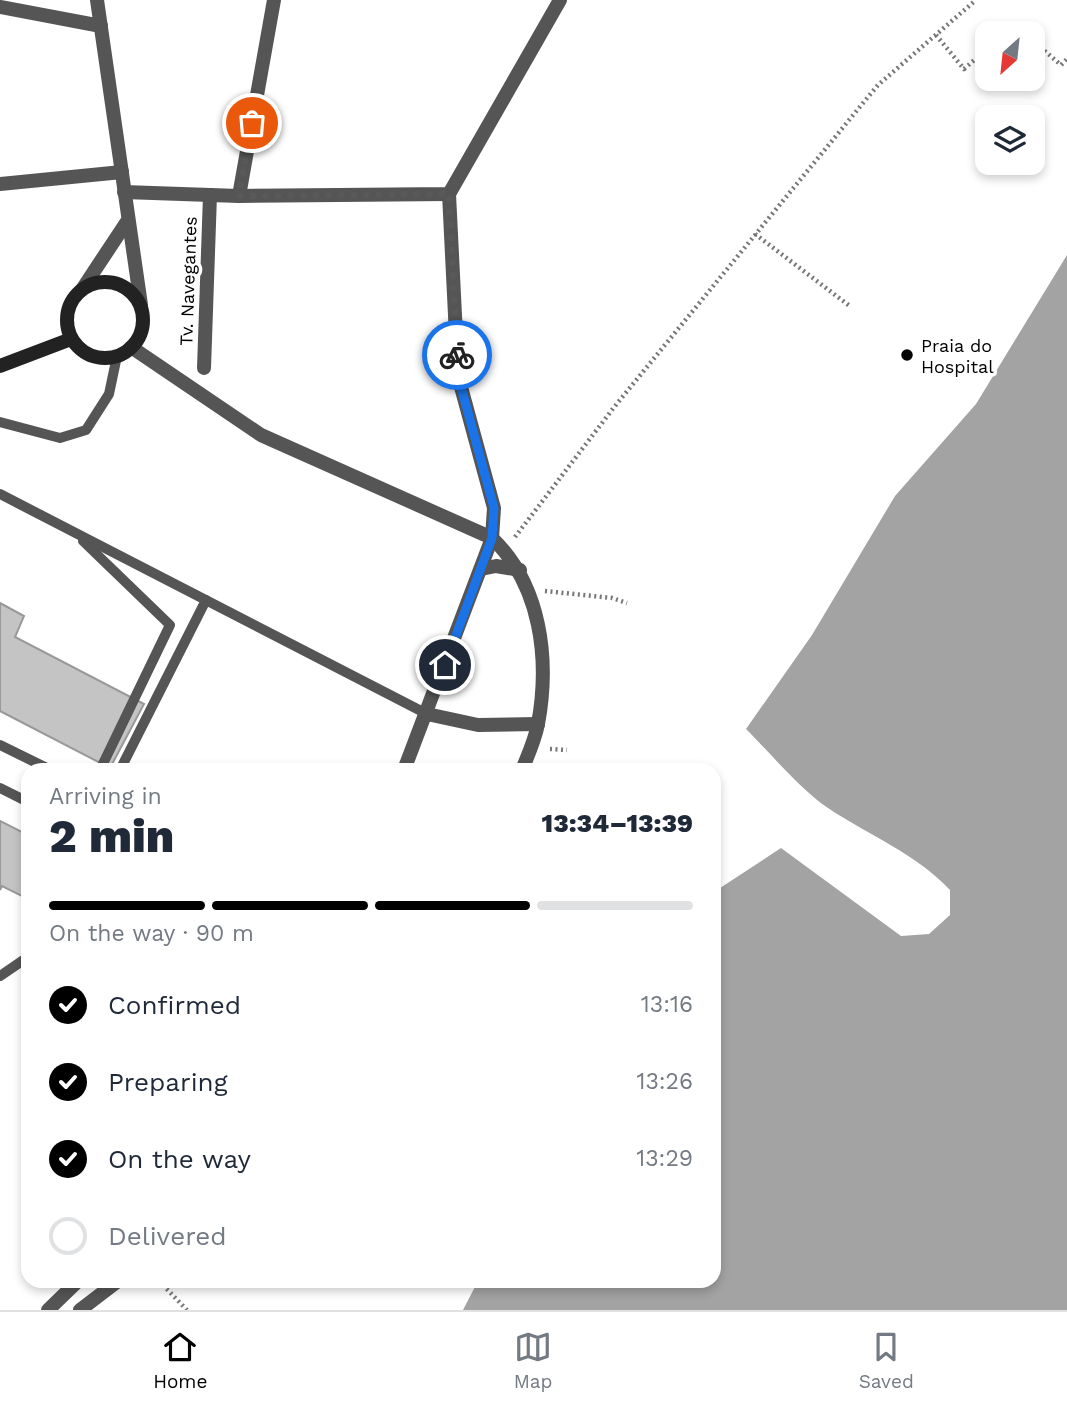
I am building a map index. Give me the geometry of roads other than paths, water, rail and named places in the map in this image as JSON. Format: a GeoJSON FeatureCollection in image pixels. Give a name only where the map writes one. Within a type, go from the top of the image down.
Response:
{"type":"FeatureCollection","features":[{"type":"Feature","properties":{"kind":"street"},"geometry":{"type":"LineString","coordinates":[[97,0],[141,305],[142,330],[131,347],[117,356],[96,357],[80,349],[71,339],[66,326],[68,308],[128,220]]}},
{"type":"Feature","properties":{"kind":"street"},"geometry":{"type":"LineString","coordinates":[[239,196],[274,0]]}},
{"type":"Feature","properties":{"kind":"street"},"geometry":{"type":"LineString","coordinates":[[407,763],[492,538],[494,508],[458,376],[449,194],[560,0]]}},
{"type":"Feature","properties":{"kind":"street"},"geometry":{"type":"LineString","coordinates":[[0,7],[101,26]]}},
{"type":"Feature","properties":{"kind":"street"},"geometry":{"type":"LineString","coordinates":[[0,184],[122,172]]}},
{"type":"Feature","properties":{"kind":"street"},"geometry":{"type":"LineString","coordinates":[[124,192],[239,196],[449,194]]}},
{"type":"Feature","properties":{"kind":"street","name":"Tv. Navegantes"},"geometry":{"type":"LineString","coordinates":[[204,368],[210,195]]}},
{"type":"Feature","properties":{"kind":"street"},"geometry":{"type":"LineString","coordinates":[[83,288],[95,282],[113,282],[125,287],[141,305]]}},
{"type":"Feature","properties":{"kind":"street"},"geometry":{"type":"LineString","coordinates":[[0,366],[71,339]]}},
{"type":"Feature","properties":{"kind":"street"},"geometry":{"type":"LineString","coordinates":[[131,347],[261,435],[492,538],[506,551],[520,570],[528,590],[544,648],[538,724],[524,763]]}},
{"type":"Feature","properties":{"kind":"street"},"geometry":{"type":"LineString","coordinates":[[481,569],[496,566],[520,570]]}},
{"type":"Feature","properties":{"kind":"street"},"geometry":{"type":"LineString","coordinates":[[427,714],[478,725],[538,724]]}},
{"type":"Feature","properties":{"kind":"street"},"geometry":{"type":"LineString","coordinates":[[48,1310],[71,1288]]}},
{"type":"Feature","properties":{"kind":"street"},"geometry":{"type":"LineString","coordinates":[[80,1310],[109,1288]]}},
{"type":"Feature","properties":{"kind":"lane"},"geometry":{"type":"LineString","coordinates":[[0,422],[60,438],[86,430],[109,394],[117,356]]}},
{"type":"Feature","properties":{"kind":"lane"},"geometry":{"type":"LineString","coordinates":[[0,494],[427,714]]}},
{"type":"Feature","properties":{"kind":"lane"},"geometry":{"type":"LineString","coordinates":[[74,532],[170,625],[103,763]]}},
{"type":"Feature","properties":{"kind":"lane"},"geometry":{"type":"LineString","coordinates":[[124,763],[206,600]]}},
{"type":"Feature","properties":{"kind":"lane"},"geometry":{"type":"LineString","coordinates":[[0,745],[37,763]]}},
{"type":"Feature","properties":{"kind":"lane"},"geometry":{"type":"LineString","coordinates":[[0,788],[21,798]]}},
{"type":"Feature","properties":{"kind":"lane"},"geometry":{"type":"LineString","coordinates":[[0,975],[21,962]]}},
{"type":"Feature","properties":{"kind":"place","name":"Praia do Hospital"},"geometry":{"type":"Point","coordinates":[907,355]}}]}
